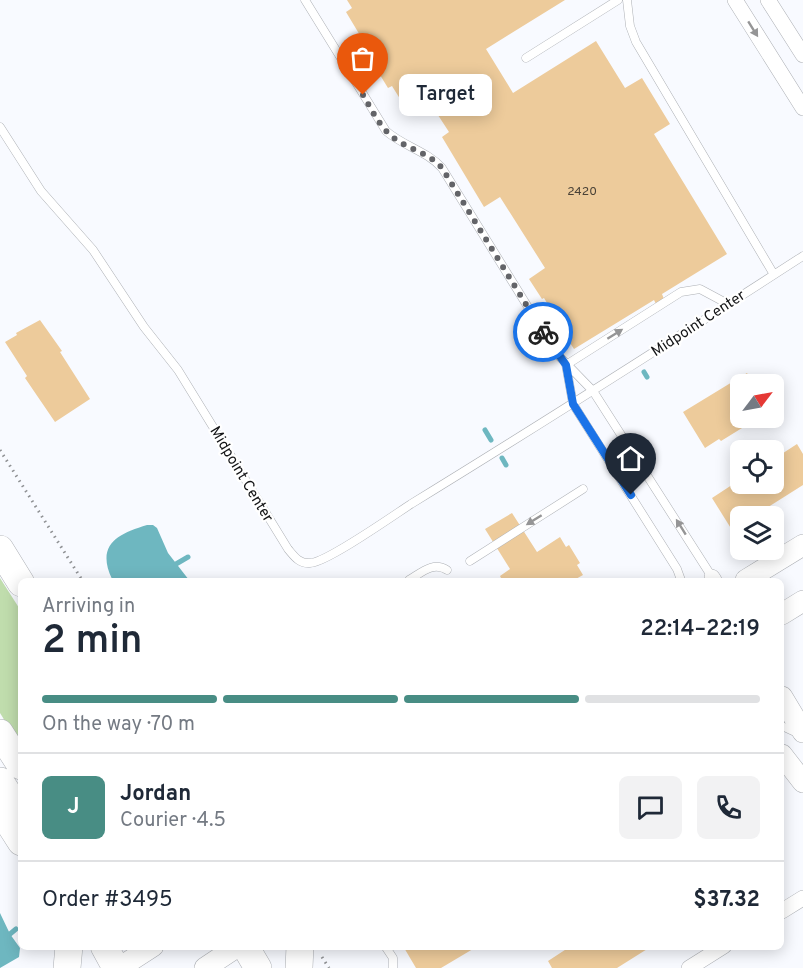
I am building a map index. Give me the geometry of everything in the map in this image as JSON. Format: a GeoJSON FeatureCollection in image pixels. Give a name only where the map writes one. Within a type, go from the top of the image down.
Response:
{"type":"FeatureCollection","features":[{"type":"Feature","properties":{"kind":"highway"},"geometry":{"type":"LineString","coordinates":[[0,549],[18,578]]}},
{"type":"Feature","properties":{"kind":"highway"},"geometry":{"type":"LineString","coordinates":[[0,733],[18,761]]}},
{"type":"Feature","properties":{"kind":"highway"},"geometry":{"type":"LineString","coordinates":[[0,781],[18,809]]}},
{"type":"Feature","properties":{"kind":"highway"},"geometry":{"type":"LineString","coordinates":[[0,809],[18,837]]}},
{"type":"Feature","properties":{"kind":"highway"},"geometry":{"type":"LineString","coordinates":[[66,968],[68,950]]}},
{"type":"Feature","properties":{"kind":"highway"},"geometry":{"type":"LineString","coordinates":[[106,950],[117,968]]}},
{"type":"Feature","properties":{"kind":"highway"},"geometry":{"type":"LineString","coordinates":[[247,950],[258,968]]}},
{"type":"Feature","properties":{"kind":"main road"},"geometry":{"type":"LineString","coordinates":[[749,578],[803,544]]}},
{"type":"Feature","properties":{"kind":"main road"},"geometry":{"type":"LineString","coordinates":[[784,613],[803,601]]}},
{"type":"Feature","properties":{"kind":"main road"},"geometry":{"type":"LineString","coordinates":[[784,700],[803,732]]}},
{"type":"Feature","properties":{"kind":"main road"},"geometry":{"type":"LineString","coordinates":[[784,758],[803,782]]}},
{"type":"Feature","properties":{"kind":"main road"},"geometry":{"type":"LineString","coordinates":[[117,968],[146,950]]}},
{"type":"Feature","properties":{"kind":"main road"},"geometry":{"type":"LineString","coordinates":[[205,968],[232,950]]}},
{"type":"Feature","properties":{"kind":"street"},"geometry":{"type":"LineString","coordinates":[[735,0],[803,108]]}},
{"type":"Feature","properties":{"kind":"street"},"geometry":{"type":"LineString","coordinates":[[768,0],[803,55]]}},
{"type":"Feature","properties":{"kind":"street"},"geometry":{"type":"LineString","coordinates":[[784,910],[803,898]]}},
{"type":"Feature","properties":{"kind":"street"},"geometry":{"type":"LineString","coordinates":[[689,968],[718,950]]}},
{"type":"Feature","properties":{"kind":"lane"},"geometry":{"type":"LineString","coordinates":[[305,0],[386,130],[393,138],[435,160],[442,168],[537,322],[566,365],[593,391],[712,578]]}},
{"type":"Feature","properties":{"kind":"lane"},"geometry":{"type":"LineString","coordinates":[[526,58],[618,0]]}},
{"type":"Feature","properties":{"kind":"lane"},"geometry":{"type":"LineString","coordinates":[[627,0],[630,26],[636,42],[773,273]]}},
{"type":"Feature","properties":{"kind":"lane","name":"Midpoint Center"},"geometry":{"type":"LineString","coordinates":[[0,128],[41,191],[93,250],[144,327],[178,370],[294,557],[309,564],[331,555],[573,404],[773,273],[803,256]]}},
{"type":"Feature","properties":{"kind":"lane"},"geometry":{"type":"LineString","coordinates":[[566,365],[681,292],[700,288],[728,304]]}},
{"type":"Feature","properties":{"kind":"lane"},"geometry":{"type":"LineString","coordinates":[[566,365],[573,404],[677,569],[680,578]]}},
{"type":"Feature","properties":{"kind":"lane"},"geometry":{"type":"LineString","coordinates":[[470,561],[583,489]]}},
{"type":"Feature","properties":{"kind":"lane"},"geometry":{"type":"LineString","coordinates":[[412,578],[430,567],[440,566],[447,570]]}},
{"type":"Feature","properties":{"kind":"lane"},"geometry":{"type":"LineString","coordinates":[[784,727],[795,731],[803,738]]}},
{"type":"Feature","properties":{"kind":"lane"},"geometry":{"type":"LineString","coordinates":[[388,950],[393,958],[393,968]]}},
{"type":"Feature","properties":{"kind":"path"},"geometry":{"type":"LineString","coordinates":[[0,450],[81,578]]}},
{"type":"Feature","properties":{"kind":"path"},"geometry":{"type":"LineString","coordinates":[[305,955],[330,968]]}},
{"type":"Feature","properties":{"kind":"green space"},"geometry":{"type":"Polygon","coordinates":[[[0,578],[18,606],[18,742],[0,713],[0,578]]]}},
{"type":"Feature","properties":{"kind":"water"},"geometry":{"type":"Polygon","coordinates":[[[147,525],[157,528],[168,553],[187,578],[112,578],[106,557],[108,549],[112,543],[127,532],[147,525]]]}},
{"type":"Feature","properties":{"kind":"water"},"geometry":{"type":"Polygon","coordinates":[[[0,913],[20,950],[19,957],[0,968],[0,913]]]}},
{"type":"Feature","properties":{"kind":"building"},"geometry":{"type":"Polygon","coordinates":[[[347,0],[565,0],[486,49],[513,93],[596,41],[625,88],[642,78],[670,124],[654,134],[727,254],[662,294],[664,299],[656,304],[654,300],[574,349],[548,309],[550,308],[544,298],[542,299],[529,279],[545,268],[500,197],[484,207],[442,137],[449,132],[421,89],[402,102],[392,86],[388,88],[361,44],[364,42],[346,12],[352,8],[347,0]]]}},
{"type":"Feature","properties":{"kind":"building"},"geometry":{"type":"Polygon","coordinates":[[[40,320],[62,351],[60,352],[90,399],[55,422],[25,378],[27,376],[5,342],[40,320]]]}},
{"type":"Feature","properties":{"kind":"building"},"geometry":{"type":"Polygon","coordinates":[[[730,383],[730,428],[742,428],[705,448],[683,412],[730,383]]]}},
{"type":"Feature","properties":{"kind":"building"},"geometry":{"type":"Polygon","coordinates":[[[797,444],[803,454],[803,485],[770,506],[730,506],[730,527],[712,498],[730,486],[730,494],[784,494],[784,452],[797,444]]]}},
{"type":"Feature","properties":{"kind":"building"},"geometry":{"type":"Polygon","coordinates":[[[512,513],[537,552],[560,537],[566,547],[569,545],[580,563],[577,565],[583,575],[578,578],[501,578],[500,576],[510,569],[485,529],[512,513]]]}},
{"type":"Feature","properties":{"kind":"building"},"geometry":{"type":"Polygon","coordinates":[[[405,950],[471,950],[441,968],[416,968],[405,950]]]}},
{"type":"Feature","properties":{"kind":"building"},"geometry":{"type":"Polygon","coordinates":[[[565,950],[646,950],[617,968],[552,968],[548,961],[565,950]]]}},
{"type":"Feature","properties":{"kind":"waterway"},"geometry":{"type":"LineString","coordinates":[[644,372],[647,377]]}},
{"type":"Feature","properties":{"kind":"waterway"},"geometry":{"type":"LineString","coordinates":[[485,430],[491,440]]}},
{"type":"Feature","properties":{"kind":"waterway"},"geometry":{"type":"LineString","coordinates":[[502,458],[506,465]]}},
{"type":"Feature","properties":{"kind":"waterway"},"geometry":{"type":"LineString","coordinates":[[176,564],[188,557]]}},
{"type":"Feature","properties":{"kind":"waterway"},"geometry":{"type":"LineString","coordinates":[[10,934],[16,929]]}},
{"type":"Feature","properties":{"kind":"way so far"},"geometry":{"type":"LineString","coordinates":[[363,95],[378,121],[393,138],[435,160],[442,168],[543,332]]}},
{"type":"Feature","properties":{"kind":"place","name":"Target"},"geometry":{"type":"Point","coordinates":[363,95]}},
{"type":"Feature","properties":{"kind":"route"},"geometry":{"type":"LineString","coordinates":[[543,332],[566,365],[573,404],[631,495]]}}]}
